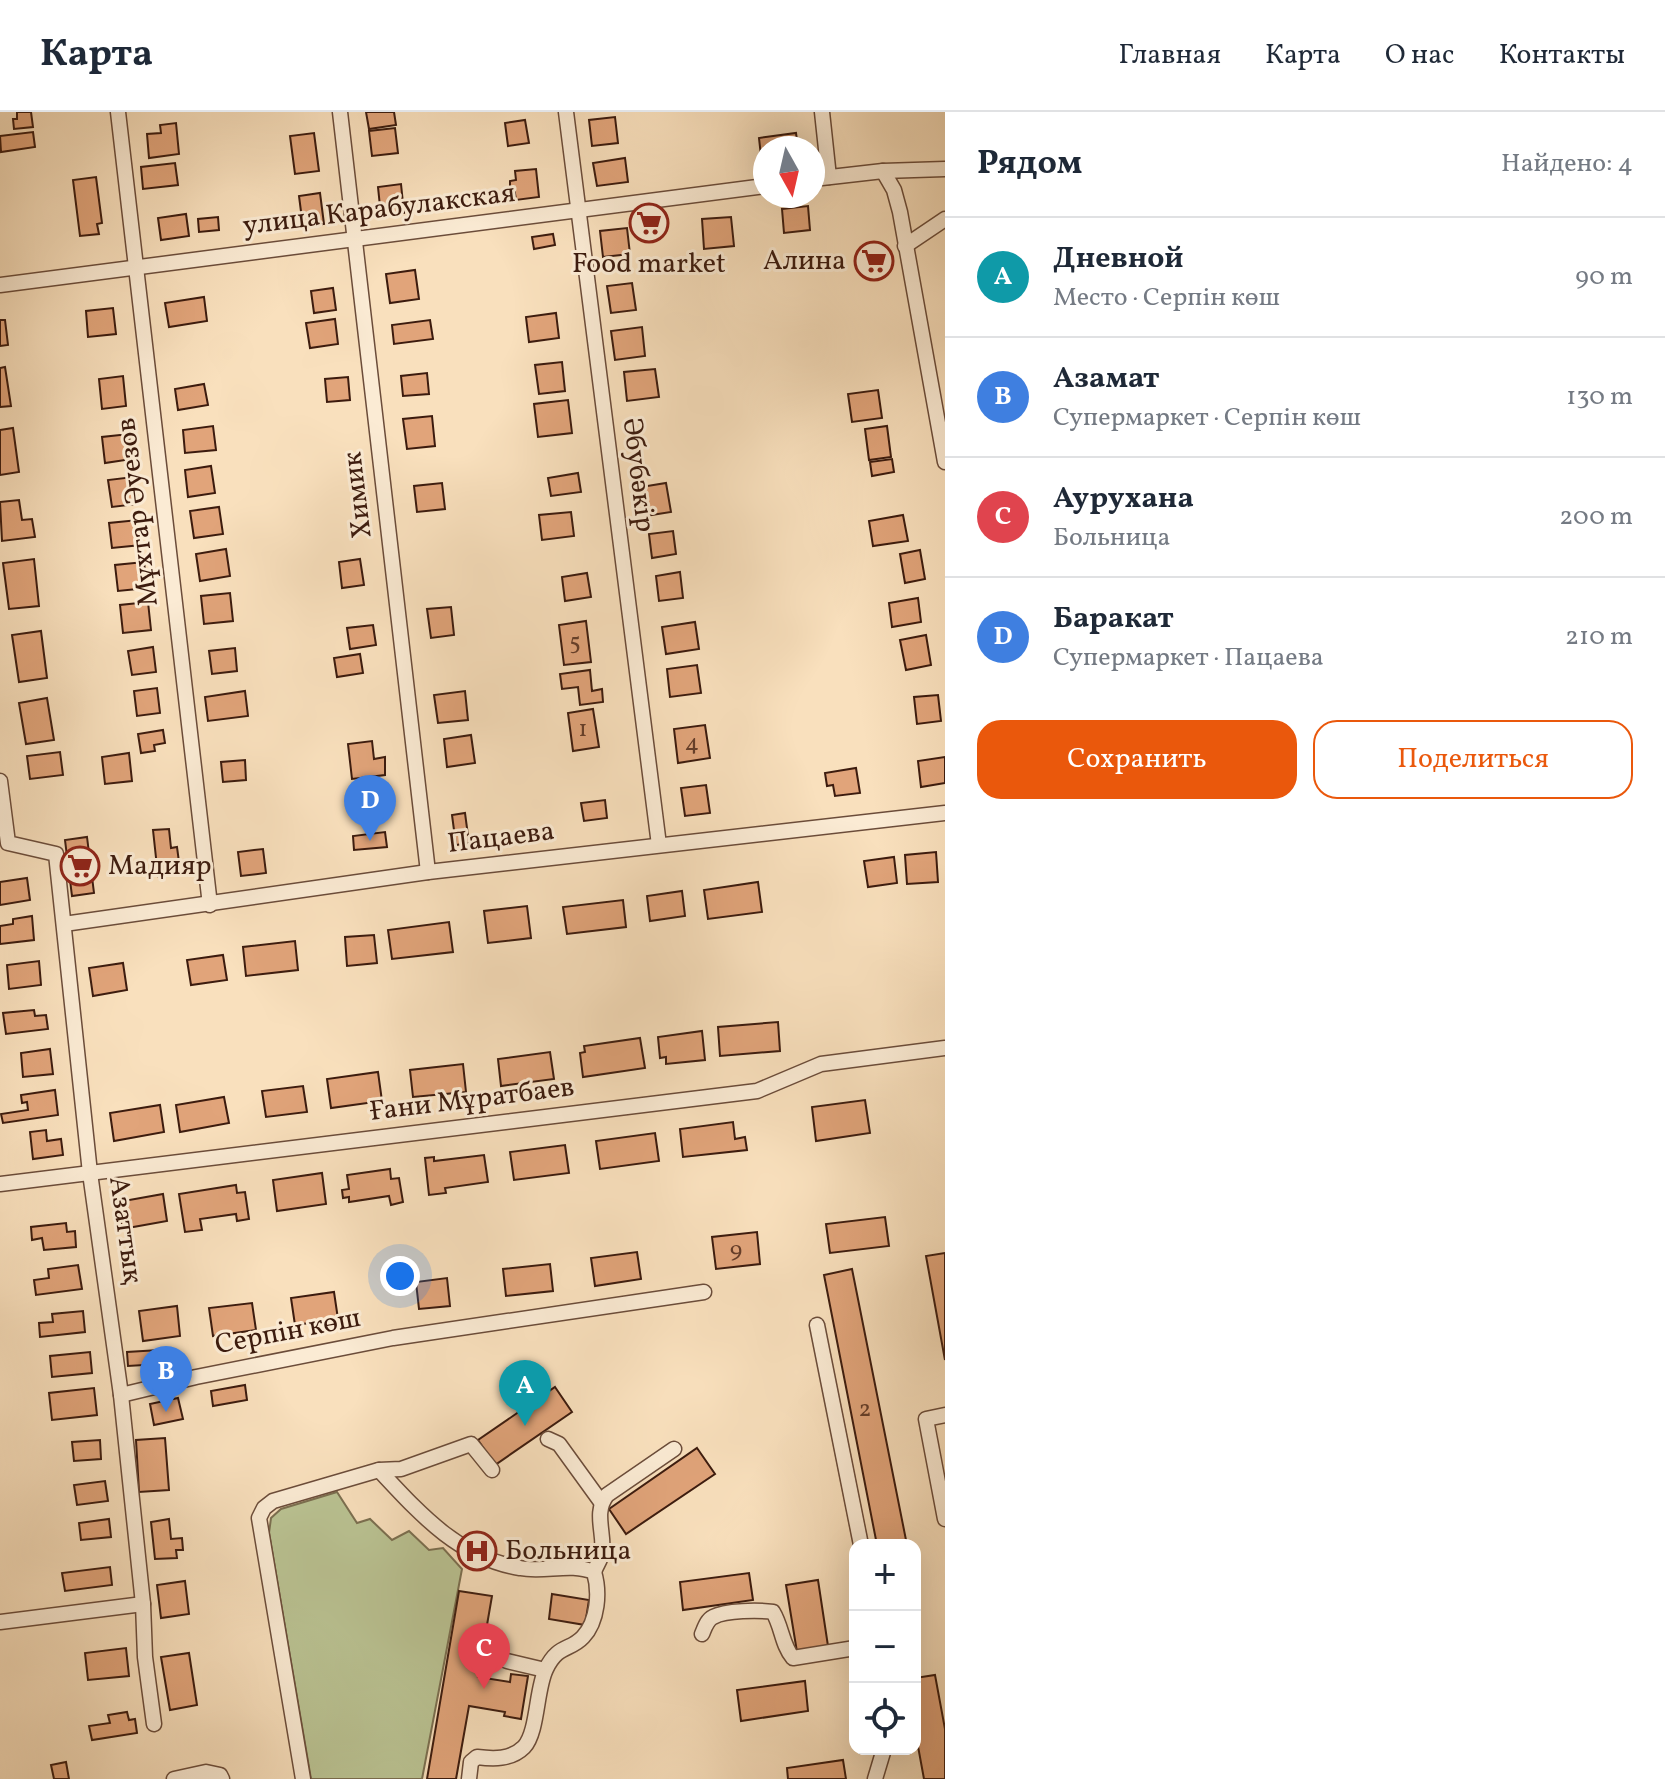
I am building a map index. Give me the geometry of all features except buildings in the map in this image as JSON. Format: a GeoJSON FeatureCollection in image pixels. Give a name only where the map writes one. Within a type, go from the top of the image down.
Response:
{"type":"FeatureCollection","features":[{"type":"Feature","properties":{"kind":"street","name":"Мұхтар Әуезов"},"geometry":{"type":"LineString","coordinates":[[118,112],[210,905]]}},
{"type":"Feature","properties":{"kind":"street","name":"Химик"},"geometry":{"type":"LineString","coordinates":[[340,112],[428,872]]}},
{"type":"Feature","properties":{"kind":"street","name":"Әбубәкір"},"geometry":{"type":"LineString","coordinates":[[566,112],[659,845]]}},
{"type":"Feature","properties":{"kind":"street"},"geometry":{"type":"LineString","coordinates":[[822,112],[829,177]]}},
{"type":"Feature","properties":{"kind":"street"},"geometry":{"type":"LineString","coordinates":[[825,178],[945,169]]}},
{"type":"Feature","properties":{"kind":"street"},"geometry":{"type":"LineString","coordinates":[[883,171],[894,190],[945,462]]}},
{"type":"Feature","properties":{"kind":"street","name":"улица Карабулакская"},"geometry":{"type":"LineString","coordinates":[[0,285],[753,188]]}},
{"type":"Feature","properties":{"kind":"street"},"geometry":{"type":"LineString","coordinates":[[905,246],[945,219]]}},
{"type":"Feature","properties":{"kind":"street","name":"Азаттық"},"geometry":{"type":"LineString","coordinates":[[0,781],[4,843],[56,854],[90,1173],[121,1395],[154,1724]]}},
{"type":"Feature","properties":{"kind":"street","name":"Пацаева"},"geometry":{"type":"LineString","coordinates":[[64,924],[428,872],[945,813]]}},
{"type":"Feature","properties":{"kind":"street","name":"Ғани Мұратбаев"},"geometry":{"type":"LineString","coordinates":[[0,1184],[757,1091],[821,1064],[945,1048]]}},
{"type":"Feature","properties":{"kind":"street","name":"Серпін көш"},"geometry":{"type":"LineString","coordinates":[[121,1395],[393,1338],[704,1292]]}},
{"type":"Feature","properties":{"kind":"street"},"geometry":{"type":"LineString","coordinates":[[817,1325],[860,1539]]}},
{"type":"Feature","properties":{"kind":"street"},"geometry":{"type":"LineString","coordinates":[[945,1415],[926,1419],[945,1519]]}},
{"type":"Feature","properties":{"kind":"street"},"geometry":{"type":"LineString","coordinates":[[548,1439],[559,1444],[601,1502]]}},
{"type":"Feature","properties":{"kind":"street"},"geometry":{"type":"LineString","coordinates":[[303,1779],[259,1518],[264,1508],[273,1501],[379,1470],[401,1469],[471,1444],[492,1470]]}},
{"type":"Feature","properties":{"kind":"street"},"geometry":{"type":"LineString","coordinates":[[469,1779],[471,1762],[477,1757],[505,1757],[518,1752],[527,1743],[545,1670],[558,1650],[582,1638],[592,1620],[599,1588],[594,1572],[602,1554],[601,1502],[674,1449]]}},
{"type":"Feature","properties":{"kind":"street"},"geometry":{"type":"LineString","coordinates":[[379,1470],[429,1524],[487,1561],[547,1571],[579,1566],[594,1572]]}},
{"type":"Feature","properties":{"kind":"street"},"geometry":{"type":"LineString","coordinates":[[0,1622],[143,1604]]}},
{"type":"Feature","properties":{"kind":"street"},"geometry":{"type":"LineString","coordinates":[[702,1634],[715,1615],[759,1610],[773,1612],[780,1624],[787,1651],[793,1658],[849,1649]]}},
{"type":"Feature","properties":{"kind":"street"},"geometry":{"type":"LineString","coordinates":[[507,1661],[545,1670]]}},
{"type":"Feature","properties":{"kind":"street"},"geometry":{"type":"LineString","coordinates":[[875,1779],[882,1755]]}},
{"type":"Feature","properties":{"kind":"street"},"geometry":{"type":"LineString","coordinates":[[174,1779],[206,1772],[220,1775],[222,1779]]}},
{"type":"Feature","properties":{"kind":"green space"},"geometry":{"type":"Polygon","coordinates":[[[337,1492],[357,1523],[370,1519],[392,1540],[409,1531],[429,1550],[443,1548],[462,1569],[422,1779],[311,1779],[269,1533],[271,1518],[281,1509],[337,1492]]]}},
{"type":"Feature","properties":{"kind":"place","name":"Food market"},"geometry":{"type":"Point","coordinates":[649,223]}},
{"type":"Feature","properties":{"kind":"place","name":"Алина"},"geometry":{"type":"Point","coordinates":[874,261]}},
{"type":"Feature","properties":{"kind":"place","name":"Баракат"},"geometry":{"type":"Point","coordinates":[370,841]}},
{"type":"Feature","properties":{"kind":"place","name":"Мадияр"},"geometry":{"type":"Point","coordinates":[80,866]}},
{"type":"Feature","properties":{"kind":"place","name":"Азамат"},"geometry":{"type":"Point","coordinates":[166,1412]}},
{"type":"Feature","properties":{"kind":"place","name":"Дневной"},"geometry":{"type":"Point","coordinates":[525,1426]}},
{"type":"Feature","properties":{"kind":"place","name":"Больница"},"geometry":{"type":"Point","coordinates":[477,1551]}},
{"type":"Feature","properties":{"kind":"place","name":"Аурухана"},"geometry":{"type":"Point","coordinates":[484,1689]}}]}
